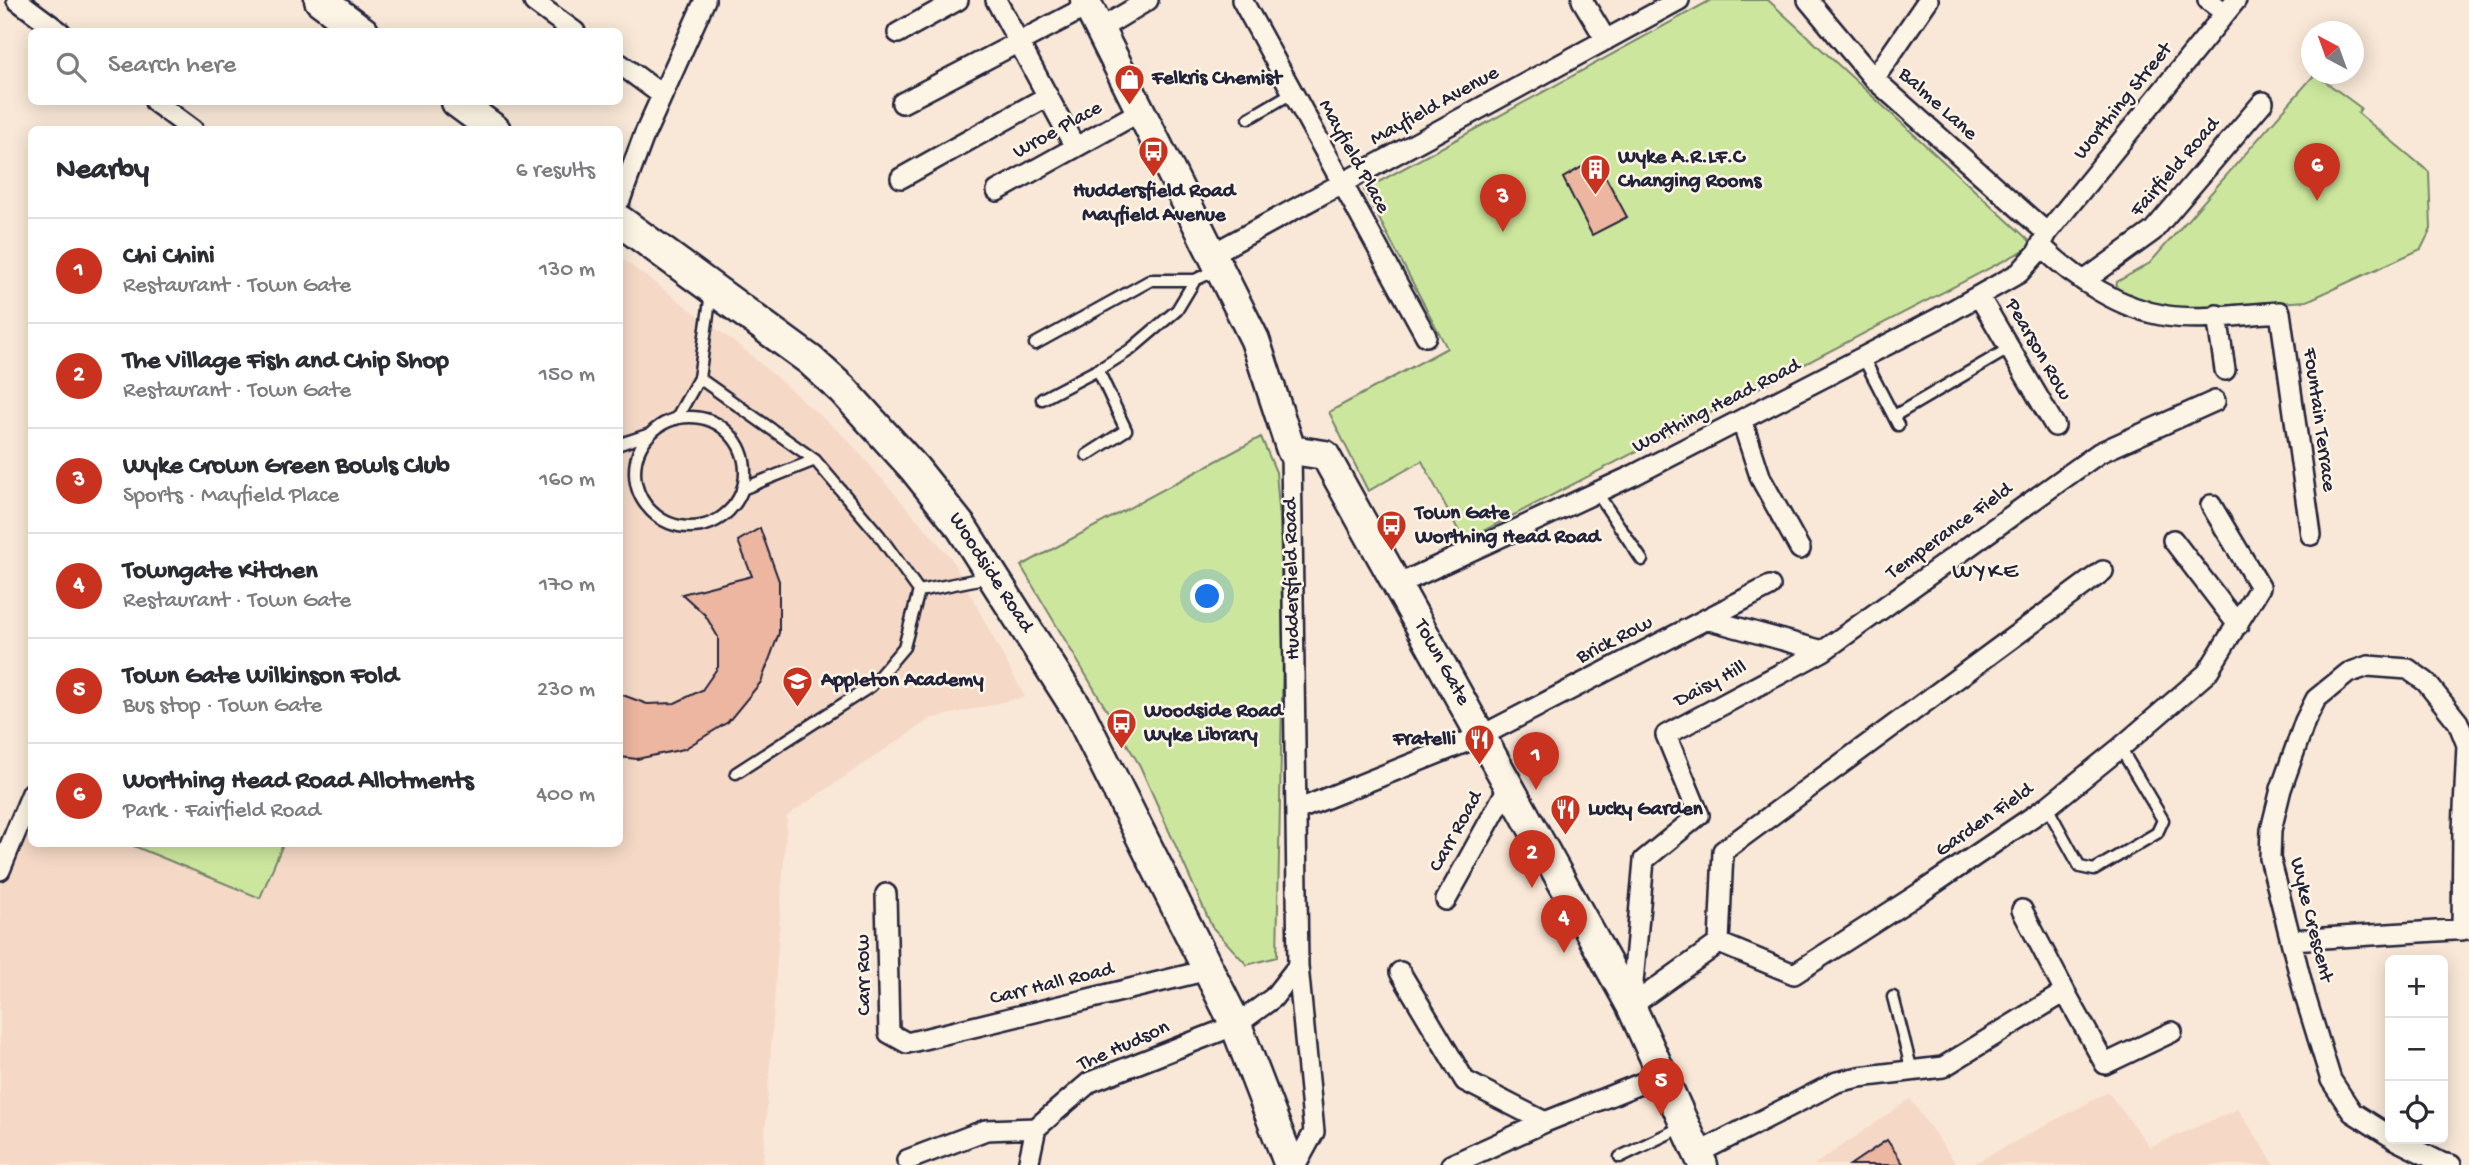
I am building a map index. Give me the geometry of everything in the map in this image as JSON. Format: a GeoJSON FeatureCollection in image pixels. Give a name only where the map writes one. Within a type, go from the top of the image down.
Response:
{"type":"FeatureCollection","features":[{"type":"Feature","properties":{"kind":"main road"},"geometry":{"type":"LineString","coordinates":[[320,0],[358,28]]}},
{"type":"Feature","properties":{"kind":"main road","name":"Huddersfield Road"},"geometry":{"type":"LineString","coordinates":[[1091,12],[1141,111],[1209,268],[1255,340],[1291,450]]}},
{"type":"Feature","properties":{"kind":"main road"},"geometry":{"type":"LineString","coordinates":[[461,105],[490,126]]}},
{"type":"Feature","properties":{"kind":"main road","name":"Woodside Road"},"geometry":{"type":"LineString","coordinates":[[623,223],[810,360],[843,390],[942,501],[994,576],[1079,712],[1236,1025]]}},
{"type":"Feature","properties":{"kind":"main road","name":"Town Gate"},"geometry":{"type":"LineString","coordinates":[[1291,450],[1325,455],[1631,1006],[1700,1159]]}},
{"type":"Feature","properties":{"kind":"main road"},"geometry":{"type":"LineString","coordinates":[[1236,1025],[1290,1165]]}},
{"type":"Feature","properties":{"kind":"street"},"geometry":{"type":"LineString","coordinates":[[18,0],[55,28]]}},
{"type":"Feature","properties":{"kind":"street"},"geometry":{"type":"LineString","coordinates":[[535,0],[534,2],[570,28]]}},
{"type":"Feature","properties":{"kind":"street"},"geometry":{"type":"LineString","coordinates":[[623,192],[662,94],[705,0]]}},
{"type":"Feature","properties":{"kind":"street"},"geometry":{"type":"LineString","coordinates":[[898,33],[958,0]]}},
{"type":"Feature","properties":{"kind":"street"},"geometry":{"type":"LineString","coordinates":[[996,0],[1075,147]]}},
{"type":"Feature","properties":{"kind":"street"},"geometry":{"type":"LineString","coordinates":[[902,103],[1018,42],[1091,12],[1148,0]]}},
{"type":"Feature","properties":{"kind":"street","name":"Mayfield Place"},"geometry":{"type":"LineString","coordinates":[[1242,0],[1426,335]]}},
{"type":"Feature","properties":{"kind":"street"},"geometry":{"type":"LineString","coordinates":[[1582,0],[1606,40]]}},
{"type":"Feature","properties":{"kind":"street","name":"Balme Lane"},"geometry":{"type":"LineString","coordinates":[[1808,0],[1874,79],[2044,239]]}},
{"type":"Feature","properties":{"kind":"street"},"geometry":{"type":"LineString","coordinates":[[1874,79],[1928,0]]}},
{"type":"Feature","properties":{"kind":"street"},"geometry":{"type":"LineString","coordinates":[[2208,0],[2231,7]]}},
{"type":"Feature","properties":{"kind":"street","name":"Mayfield Avenue"},"geometry":{"type":"LineString","coordinates":[[1209,268],[1341,184],[1676,1]]}},
{"type":"Feature","properties":{"kind":"street","name":"Worthing Street"},"geometry":{"type":"LineString","coordinates":[[2044,239],[2231,7]]}},
{"type":"Feature","properties":{"kind":"street"},"geometry":{"type":"LineString","coordinates":[[623,66],[662,94]]}},
{"type":"Feature","properties":{"kind":"street"},"geometry":{"type":"LineString","coordinates":[[901,178],[1048,96]]}},
{"type":"Feature","properties":{"kind":"street","name":"Fairfield Road"},"geometry":{"type":"LineString","coordinates":[[2084,281],[2153,231],[2263,102]]}},
{"type":"Feature","properties":{"kind":"street"},"geometry":{"type":"LineString","coordinates":[[159,105],[188,126]]}},
{"type":"Feature","properties":{"kind":"street","name":"Wroe Place"},"geometry":{"type":"LineString","coordinates":[[997,191],[1141,111]]}},
{"type":"Feature","properties":{"kind":"street"},"geometry":{"type":"LineString","coordinates":[[2044,239],[2060,264],[2105,294],[2166,316],[2217,316],[2225,370]]}},
{"type":"Feature","properties":{"kind":"street","name":"Worthing Head Road"},"geometry":{"type":"LineString","coordinates":[[1397,585],[1597,493],[1742,421],[1979,296],[2019,273],[2044,239]]}},
{"type":"Feature","properties":{"kind":"street","name":"Pearson Row"},"geometry":{"type":"LineString","coordinates":[[1979,296],[2055,426]]}},
{"type":"Feature","properties":{"kind":"street","name":"Fountain Terrace"},"geometry":{"type":"LineString","coordinates":[[2217,316],[2280,312],[2311,535]]}},
{"type":"Feature","properties":{"kind":"street","name":"Temperance Field"},"geometry":{"type":"LineString","coordinates":[[1823,651],[2099,453],[2216,401]]}},
{"type":"Feature","properties":{"kind":"street"},"geometry":{"type":"LineString","coordinates":[[1742,421],[1761,479],[1800,549]]}},
{"type":"Feature","properties":{"kind":"street","name":"Huddersfield Road"},"geometry":{"type":"LineString","coordinates":[[1291,450],[1298,966],[1314,1132],[1296,1165]]}},
{"type":"Feature","properties":{"kind":"street","name":"Garden Field"},"geometry":{"type":"LineString","coordinates":[[1719,943],[1794,974],[2047,807],[2207,673],[2260,587],[2211,505]]}},
{"type":"Feature","properties":{"kind":"street"},"geometry":{"type":"LineString","coordinates":[[2173,540],[2238,625]]}},
{"type":"Feature","properties":{"kind":"street"},"geometry":{"type":"LineString","coordinates":[[1631,1006],[1719,943],[1723,851],[2103,572]]}},
{"type":"Feature","properties":{"kind":"street","name":"Brick Row"},"geometry":{"type":"LineString","coordinates":[[1297,810],[1481,736],[1770,586]]}},
{"type":"Feature","properties":{"kind":"street"},"geometry":{"type":"LineString","coordinates":[[1706,620],[1823,651]]}},
{"type":"Feature","properties":{"kind":"street","name":"Daisy Hill"},"geometry":{"type":"LineString","coordinates":[[1631,1006],[1644,860],[1699,816],[1666,734],[1823,651]]}},
{"type":"Feature","properties":{"kind":"street","name":"Wyke Crescent"},"geometry":{"type":"LineString","coordinates":[[2385,1133],[2352,1112],[2331,1080],[2305,996],[2270,858],[2271,830],[2281,789],[2305,721],[2316,699],[2348,673],[2368,666],[2408,669],[2426,682],[2458,722],[2468,745],[2463,830],[2465,929]]}},
{"type":"Feature","properties":{"kind":"street","name":"Carr Road"},"geometry":{"type":"LineString","coordinates":[[1446,900],[1509,786]]}},
{"type":"Feature","properties":{"kind":"street"},"geometry":{"type":"LineString","coordinates":[[0,870],[28,803]]}},
{"type":"Feature","properties":{"kind":"street","name":"Carr Row"},"geometry":{"type":"LineString","coordinates":[[886,894],[889,1033],[907,1043]]}},
{"type":"Feature","properties":{"kind":"street"},"geometry":{"type":"LineString","coordinates":[[2022,910],[2105,1063],[2172,1032]]}},
{"type":"Feature","properties":{"kind":"street"},"geometry":{"type":"LineString","coordinates":[[2291,940],[2465,929]]}},
{"type":"Feature","properties":{"kind":"street"},"geometry":{"type":"LineString","coordinates":[[1236,1025],[1273,998],[1298,966]]}},
{"type":"Feature","properties":{"kind":"street","name":"Carr Hall Road"},"geometry":{"type":"LineString","coordinates":[[907,1043],[1208,970]]}},
{"type":"Feature","properties":{"kind":"street"},"geometry":{"type":"LineString","coordinates":[[1400,972],[1465,1081],[1545,1122]]}},
{"type":"Feature","properties":{"kind":"street"},"geometry":{"type":"LineString","coordinates":[[1700,1159],[1837,1082],[1943,1067],[2065,992]]}},
{"type":"Feature","properties":{"kind":"street","name":"The Hudson"},"geometry":{"type":"LineString","coordinates":[[1036,1128],[1090,1082],[1236,1025]]}},
{"type":"Feature","properties":{"kind":"street"},"geometry":{"type":"LineString","coordinates":[[1451,1165],[1487,1158],[1545,1122],[1662,1075]]}},
{"type":"Feature","properties":{"kind":"street"},"geometry":{"type":"LineString","coordinates":[[907,1160],[986,1130],[1036,1128],[1028,1165]]}},
{"type":"Feature","properties":{"kind":"street","name":"Wyke Crescent"},"geometry":{"type":"LineString","coordinates":[[2404,1144],[2451,1165]]}},
{"type":"Feature","properties":{"kind":"lane"},"geometry":{"type":"LineString","coordinates":[[1249,118],[1292,93]]}},
{"type":"Feature","properties":{"kind":"lane"},"geometry":{"type":"LineString","coordinates":[[1035,344],[1151,280],[1209,268]]}},
{"type":"Feature","properties":{"kind":"lane"},"geometry":{"type":"LineString","coordinates":[[1042,399],[1098,370],[1153,333],[1177,310],[1209,268]]}},
{"type":"Feature","properties":{"kind":"lane"},"geometry":{"type":"LineString","coordinates":[[676,419],[699,378],[712,288]]}},
{"type":"Feature","properties":{"kind":"lane"},"geometry":{"type":"LineString","coordinates":[[1863,357],[1896,421],[2010,348]]}},
{"type":"Feature","properties":{"kind":"lane"},"geometry":{"type":"LineString","coordinates":[[1087,455],[1126,430],[1098,370]]}},
{"type":"Feature","properties":{"kind":"lane"},"geometry":{"type":"LineString","coordinates":[[699,378],[815,460],[879,535],[919,591]]}},
{"type":"Feature","properties":{"kind":"lane"},"geometry":{"type":"LineString","coordinates":[[623,443],[676,419],[699,417],[715,423],[729,433],[740,448],[745,464],[744,482],[738,499],[726,514],[710,524],[691,527],[673,525],[656,516],[643,502],[636,485],[635,466],[640,448],[650,433]]}},
{"type":"Feature","properties":{"kind":"lane"},"geometry":{"type":"LineString","coordinates":[[741,489],[815,460]]}},
{"type":"Feature","properties":{"kind":"lane"},"geometry":{"type":"LineString","coordinates":[[1597,493],[1642,560]]}},
{"type":"Feature","properties":{"kind":"lane"},"geometry":{"type":"LineString","coordinates":[[919,591],[994,576]]}},
{"type":"Feature","properties":{"kind":"lane"},"geometry":{"type":"LineString","coordinates":[[736,773],[871,685],[904,647],[919,591]]}},
{"type":"Feature","properties":{"kind":"lane"},"geometry":{"type":"LineString","coordinates":[[2047,807],[2080,867],[2094,870],[2157,833],[2163,820],[2125,756]]}},
{"type":"Feature","properties":{"kind":"lane"},"geometry":{"type":"LineString","coordinates":[[1893,997],[1912,1072]]}},
{"type":"Feature","properties":{"kind":"lane"},"geometry":{"type":"LineString","coordinates":[[1620,1157],[1685,1125]]}},
{"type":"Feature","properties":{"kind":"shaded area","name":"Appleton Academy"},"geometry":{"type":"Polygon","coordinates":[[[623,259],[746,351],[846,438],[951,558],[1025,697],[930,719],[787,816],[763,1165],[0,1165],[0,886],[28,822],[28,847],[623,847],[623,259]]]}},
{"type":"Feature","properties":{"kind":"shaded area"},"geometry":{"type":"Polygon","coordinates":[[[2108,1092],[2150,1147],[2238,1109],[2275,1165],[1971,1165],[2108,1092]]]}},
{"type":"Feature","properties":{"kind":"shaded area"},"geometry":{"type":"Polygon","coordinates":[[[1910,1099],[1957,1165],[1814,1165],[1910,1099]]]}},
{"type":"Feature","properties":{"kind":"green space"},"geometry":{"type":"Polygon","coordinates":[[[1711,0],[1768,0],[2034,245],[1464,541],[1422,461],[1368,491],[1329,412],[1447,348],[1364,190],[1711,0]]]}},
{"type":"Feature","properties":{"kind":"green space"},"geometry":{"type":"Polygon","coordinates":[[[2306,84],[2329,84],[2361,108],[2358,113],[2429,172],[2431,229],[2421,249],[2307,301],[2211,308],[2163,308],[2138,302],[2116,288],[2117,282],[2150,263],[2306,84]]]}},
{"type":"Feature","properties":{"kind":"green space"},"geometry":{"type":"Polygon","coordinates":[[[1261,437],[1276,472],[1280,520],[1283,646],[1277,957],[1247,965],[1212,927],[1140,766],[1021,566],[1261,437]]]}},
{"type":"Feature","properties":{"kind":"green space"},"geometry":{"type":"Polygon","coordinates":[[[136,847],[282,847],[260,898],[136,847]]]}},
{"type":"Feature","properties":{"kind":"building","name":"Wyke A.R.LF.C Changing Rooms"},"geometry":{"type":"Polygon","coordinates":[[[1596,159],[1627,217],[1592,235],[1563,178],[1596,159]]]}},
{"type":"Feature","properties":{"kind":"building"},"geometry":{"type":"Polygon","coordinates":[[[760,528],[779,581],[779,633],[761,682],[728,722],[684,749],[637,759],[623,757],[623,695],[647,704],[675,703],[702,690],[718,667],[718,637],[705,615],[682,594],[752,576],[738,541],[760,528]]]}},
{"type":"Feature","properties":{"kind":"building"},"geometry":{"type":"Polygon","coordinates":[[[1887,1140],[1904,1165],[1850,1165],[1887,1140]]]}},
{"type":"Feature","properties":{"kind":"place","name":"Felkris Chemist"},"geometry":{"type":"Point","coordinates":[1129,106]}},
{"type":"Feature","properties":{"kind":"place","name":"Huddersfield Road Mayfield Avenue"},"geometry":{"type":"Point","coordinates":[1154,179]}},
{"type":"Feature","properties":{"kind":"place","name":"Wyke A.R.LF.C Changing Rooms"},"geometry":{"type":"Point","coordinates":[1595,197]}},
{"type":"Feature","properties":{"kind":"place","name":"Worthing Head Road Allotments"},"geometry":{"type":"Point","coordinates":[2317,201]}},
{"type":"Feature","properties":{"kind":"place","name":"Wyke Crown Green Bowls Club"},"geometry":{"type":"Point","coordinates":[1503,232]}},
{"type":"Feature","properties":{"kind":"place","name":"Town Gate Worthing Head Road"},"geometry":{"type":"Point","coordinates":[1392,553]}},
{"type":"Feature","properties":{"kind":"place","name":"Appleton Academy"},"geometry":{"type":"Point","coordinates":[798,708]}},
{"type":"Feature","properties":{"kind":"place","name":"Woodside Road Wyke Library"},"geometry":{"type":"Point","coordinates":[1121,751]}},
{"type":"Feature","properties":{"kind":"place","name":"Fratelli"},"geometry":{"type":"Point","coordinates":[1479,767]}},
{"type":"Feature","properties":{"kind":"place","name":"Chi Chini"},"geometry":{"type":"Point","coordinates":[1536,790]}},
{"type":"Feature","properties":{"kind":"place","name":"Lucky Garden"},"geometry":{"type":"Point","coordinates":[1565,837]}},
{"type":"Feature","properties":{"kind":"place","name":"The Village Fish and Chip Shop"},"geometry":{"type":"Point","coordinates":[1532,888]}},
{"type":"Feature","properties":{"kind":"place","name":"Towngate Kitchen"},"geometry":{"type":"Point","coordinates":[1564,953]}},
{"type":"Feature","properties":{"kind":"place","name":"Town Gate Wilkinson Fold"},"geometry":{"type":"Point","coordinates":[1661,1116]}},
{"type":"Feature","properties":{"kind":"district","name":"WYKE"},"geometry":{"type":"Point","coordinates":[1986,572]}}]}
